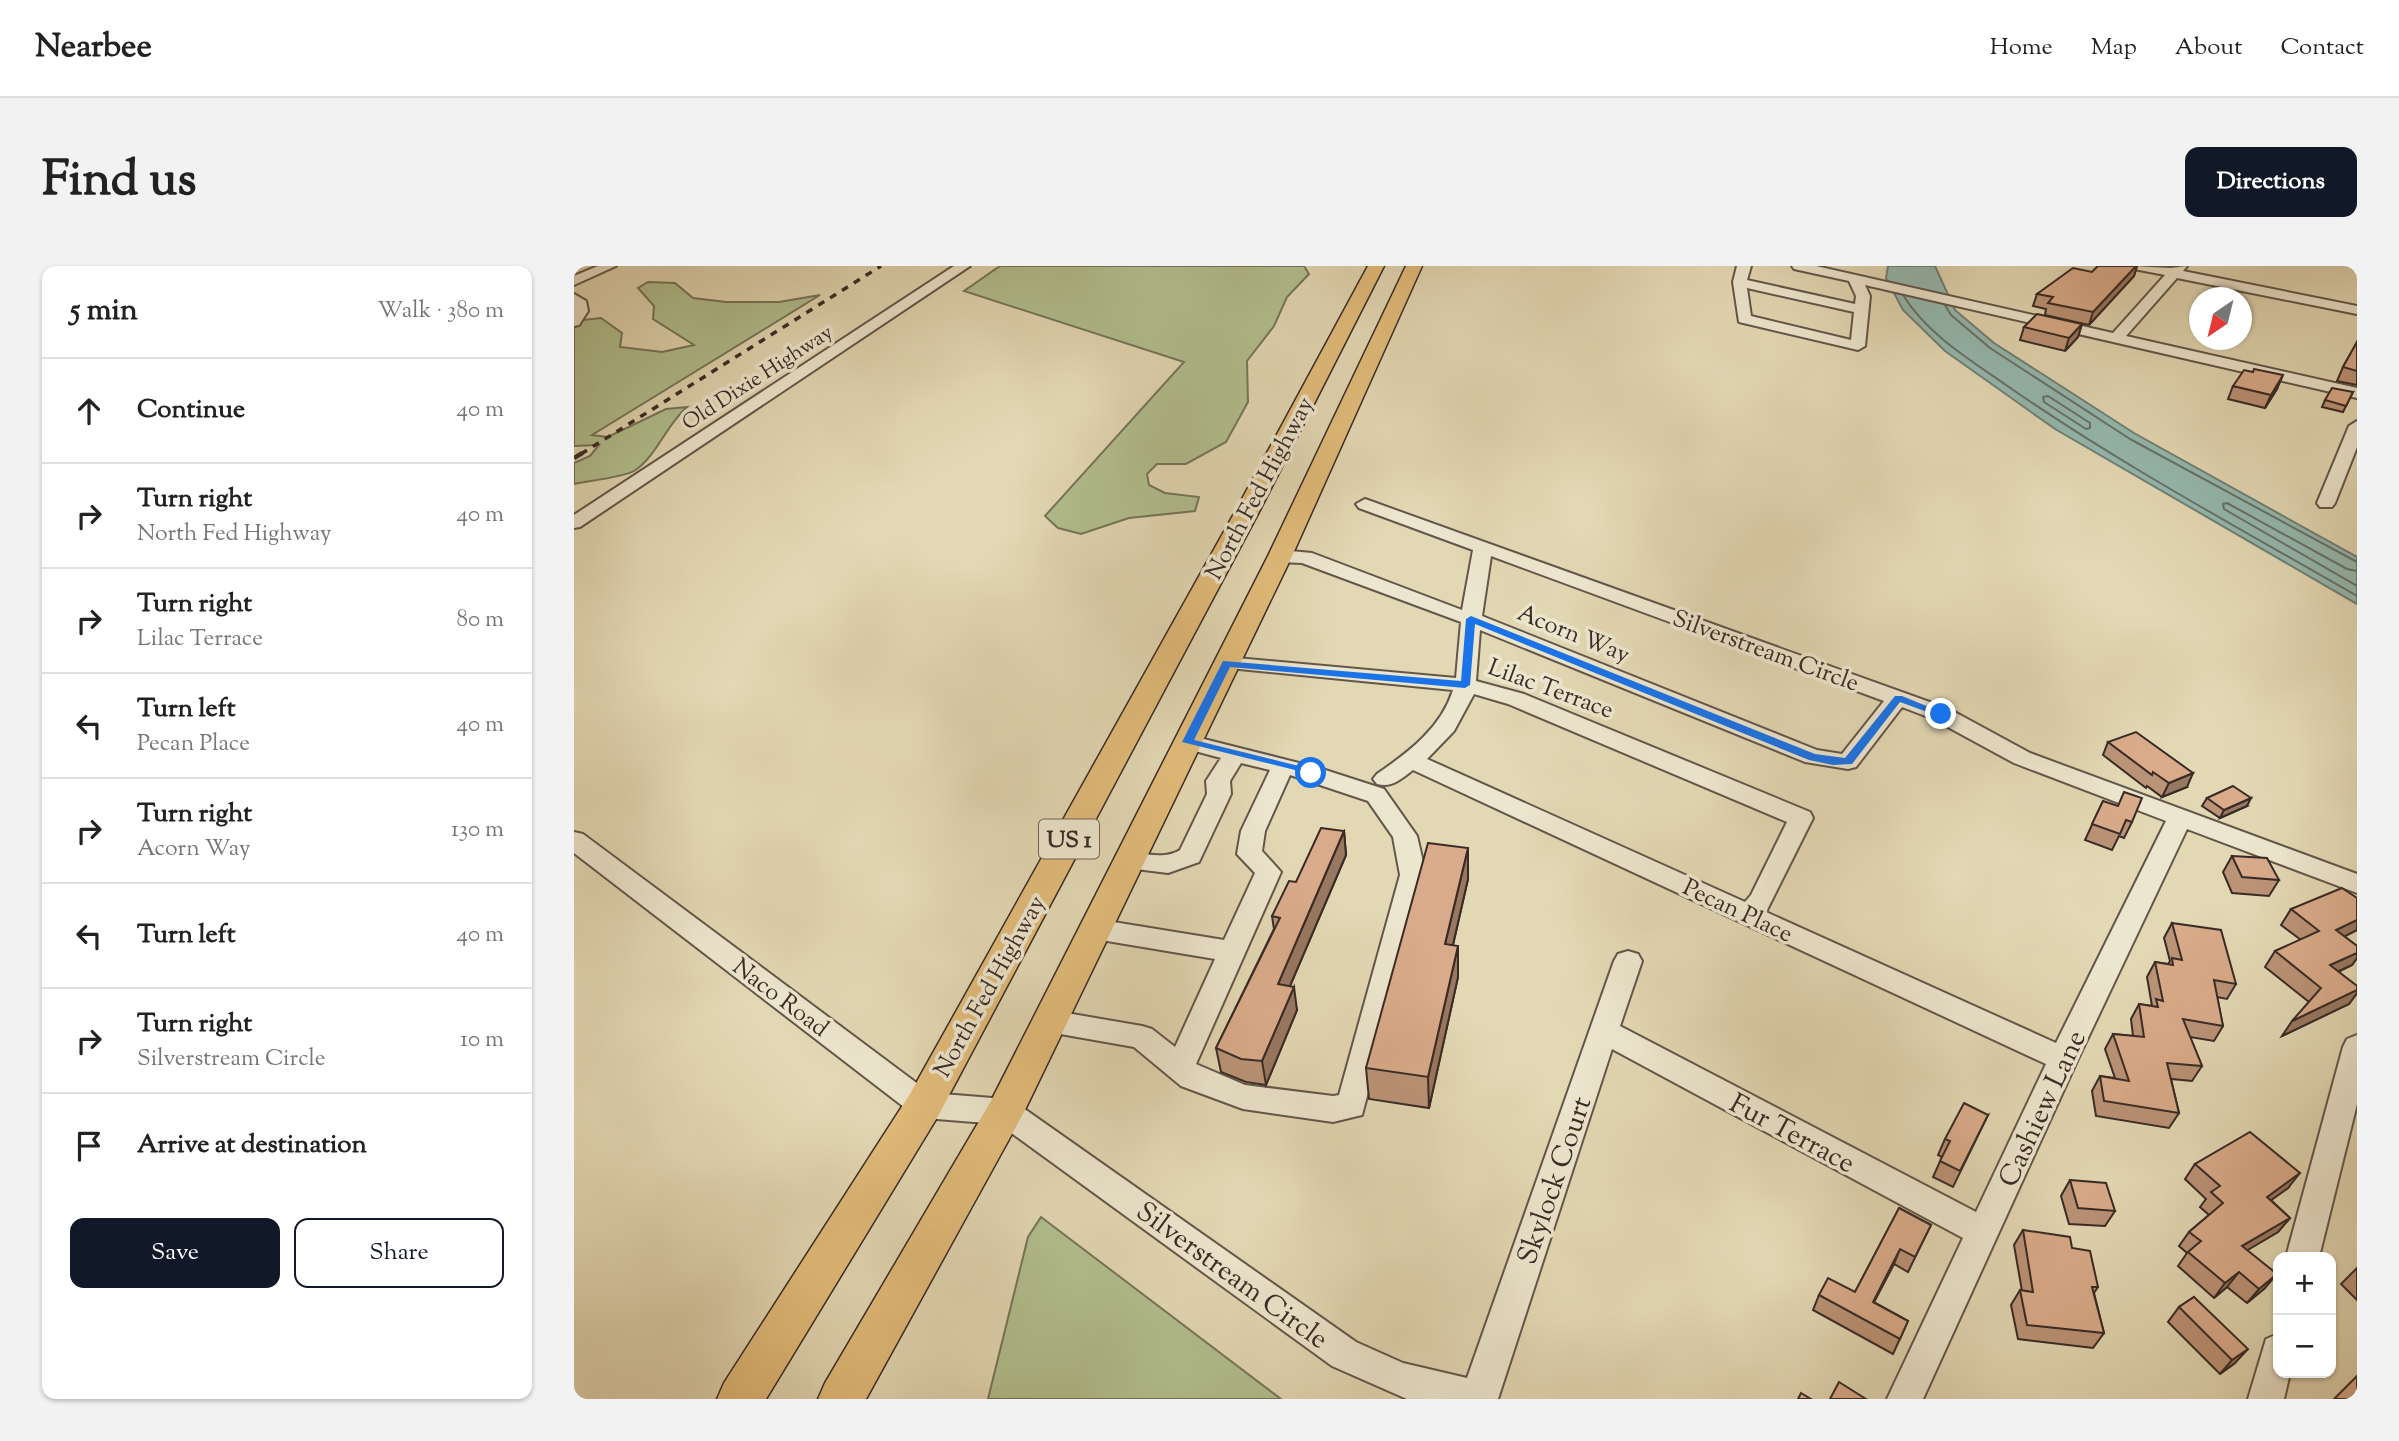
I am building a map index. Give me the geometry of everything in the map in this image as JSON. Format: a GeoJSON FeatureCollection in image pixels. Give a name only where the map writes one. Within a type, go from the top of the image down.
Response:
{"type":"FeatureCollection","features":[{"type":"Feature","properties":{"kind":"main road","name":"North Fed Highway"},"geometry":{"type":"LineString","coordinates":[[740,1399],[924,1105],[1248,510],[1376,266]]}},
{"type":"Feature","properties":{"kind":"main road","name":"North Fed Highway"},"geometry":{"type":"LineString","coordinates":[[841,1399],[1005,1112],[1280,556],[1414,266]]}},
{"type":"Feature","properties":{"kind":"main road"},"geometry":{"type":"LineString","coordinates":[[1248,510],[1251,539],[1259,548],[1280,556]]}},
{"type":"Feature","properties":{"kind":"street"},"geometry":{"type":"LineString","coordinates":[[574,281],[609,266]]}},
{"type":"Feature","properties":{"kind":"street","name":"Old Dixie Highway"},"geometry":{"type":"LineString","coordinates":[[574,523],[963,266]]}},
{"type":"Feature","properties":{"kind":"street"},"geometry":{"type":"LineString","coordinates":[[1744,266],[1740,282],[1744,319],[1858,346],[1863,296],[1855,279]]}},
{"type":"Feature","properties":{"kind":"street"},"geometry":{"type":"LineString","coordinates":[[1799,266],[2357,393]]}},
{"type":"Feature","properties":{"kind":"street"},"geometry":{"type":"LineString","coordinates":[[2139,266],[2177,269],[2357,310]]}},
{"type":"Feature","properties":{"kind":"street"},"geometry":{"type":"LineString","coordinates":[[2116,338],[2177,269]]}},
{"type":"Feature","properties":{"kind":"street"},"geometry":{"type":"LineString","coordinates":[[1740,282],[1860,309]]}},
{"type":"Feature","properties":{"kind":"street"},"geometry":{"type":"LineString","coordinates":[[574,298],[581,304],[581,311],[574,321]]}},
{"type":"Feature","properties":{"kind":"street"},"geometry":{"type":"LineString","coordinates":[[2326,503],[2357,426]]}},
{"type":"Feature","properties":{"kind":"street","name":"Silverstream Circle"},"geometry":{"type":"LineString","coordinates":[[1365,504],[1941,714],[2022,758],[2357,884]]}},
{"type":"Feature","properties":{"kind":"street"},"geometry":{"type":"LineString","coordinates":[[1385,779],[1412,761],[1459,704],[1465,685],[1471,619],[1483,547]]}},
{"type":"Feature","properties":{"kind":"street","name":"Acorn Way"},"geometry":{"type":"LineString","coordinates":[[1280,556],[1305,557],[1471,619],[1813,757],[1848,762],[1898,698]]}},
{"type":"Feature","properties":{"kind":"street","name":"Lilac Terrace"},"geometry":{"type":"LineString","coordinates":[[1226,663],[1465,685],[1516,699],[1801,818],[1761,900],[1749,915]]}},
{"type":"Feature","properties":{"kind":"street"},"geometry":{"type":"LineString","coordinates":[[1049,1021],[1142,1037],[1191,1077],[1243,1097],[1333,1109],[1350,1106],[1413,875],[1405,836],[1376,795],[1283,765],[1188,742]]}},
{"type":"Feature","properties":{"kind":"street"},"geometry":{"type":"LineString","coordinates":[[1129,861],[1169,865],[1182,862],[1190,856],[1219,794],[1218,782],[1235,753]]}},
{"type":"Feature","properties":{"kind":"street","name":"Pecan Place"},"geometry":{"type":"LineString","coordinates":[[1412,761],[2063,1059]]}},
{"type":"Feature","properties":{"kind":"street"},"geometry":{"type":"LineString","coordinates":[[1180,1068],[1268,872],[1259,860],[1249,854],[1254,831],[1283,765]]}},
{"type":"Feature","properties":{"kind":"street","name":"Cashiew Lane"},"geometry":{"type":"LineString","coordinates":[[1905,1399],[2063,1059],[2180,818]]}},
{"type":"Feature","properties":{"kind":"street","name":"Naco Road"},"geometry":{"type":"LineString","coordinates":[[574,840],[924,1105]]}},
{"type":"Feature","properties":{"kind":"street"},"geometry":{"type":"LineString","coordinates":[[1095,929],[1233,952]]}},
{"type":"Feature","properties":{"kind":"street","name":"Skylock Court"},"geometry":{"type":"LineString","coordinates":[[1479,1399],[1628,961]]}},
{"type":"Feature","properties":{"kind":"street","name":"Fur Terrace"},"geometry":{"type":"LineString","coordinates":[[1604,1031],[1983,1232]]}},
{"type":"Feature","properties":{"kind":"street"},"geometry":{"type":"LineString","coordinates":[[2303,1252],[2357,1047]]}},
{"type":"Feature","properties":{"kind":"street"},"geometry":{"type":"LineString","coordinates":[[924,1105],[1005,1112]]}},
{"type":"Feature","properties":{"kind":"street","name":"Silverstream Circle"},"geometry":{"type":"LineString","coordinates":[[1005,1112],[1344,1354],[1401,1380],[1479,1399]]}},
{"type":"Feature","properties":{"kind":"street"},"geometry":{"type":"LineString","coordinates":[[2266,1399],[2273,1371]]}},
{"type":"Feature","properties":{"kind":"green space"},"geometry":{"type":"Polygon","coordinates":[[[1000,266],[1304,266],[1309,274],[1287,297],[1274,326],[1247,361],[1248,402],[1226,442],[1186,464],[1157,464],[1147,474],[1149,485],[1165,493],[1199,497],[1195,511],[1129,518],[1081,534],[1058,528],[1045,516],[1184,362],[964,291],[1000,266]]]}},
{"type":"Feature","properties":{"kind":"green space"},"geometry":{"type":"Polygon","coordinates":[[[648,282],[675,283],[693,298],[726,302],[779,302],[820,295],[592,435],[608,437],[666,409],[687,407],[649,457],[634,471],[574,484],[574,463],[590,456],[599,445],[574,446],[574,321],[601,318],[622,333],[620,347],[662,352],[694,345],[653,319],[654,306],[638,288],[648,282]]]}},
{"type":"Feature","properties":{"kind":"green space"},"geometry":{"type":"Polygon","coordinates":[[[1041,1217],[1281,1399],[988,1399],[1028,1237],[1041,1217]]]}},
{"type":"Feature","properties":{"kind":"water"},"geometry":{"type":"Polygon","coordinates":[[[1888,266],[1935,266],[1955,310],[1994,343],[2134,433],[2357,557],[2357,604],[2055,429],[1945,351],[1903,310],[1886,278],[1888,266]]]}},
{"type":"Feature","properties":{"kind":"building"},"geometry":{"type":"Polygon","coordinates":[[[2098,266],[2136,266],[2093,312],[2048,303],[2053,297],[2037,294],[2073,268],[2092,272],[2098,266]]]}},
{"type":"Feature","properties":{"kind":"building"},"geometry":{"type":"Polygon","coordinates":[[[2037,314],[2082,324],[2069,338],[2024,327],[2037,314]]]}},
{"type":"Feature","properties":{"kind":"building"},"geometry":{"type":"Polygon","coordinates":[[[2357,342],[2357,371],[2343,367],[2357,342]]]}},
{"type":"Feature","properties":{"kind":"building"},"geometry":{"type":"Polygon","coordinates":[[[2254,369],[2283,375],[2271,395],[2233,386],[2244,370],[2253,372],[2254,369]]]}},
{"type":"Feature","properties":{"kind":"building"},"geometry":{"type":"Polygon","coordinates":[[[2332,388],[2353,392],[2346,406],[2325,400],[2332,388]]]}},
{"type":"Feature","properties":{"kind":"building"},"geometry":{"type":"Polygon","coordinates":[[[2136,732],[2193,773],[2169,783],[2153,772],[2152,775],[2108,742],[2136,732]]]}},
{"type":"Feature","properties":{"kind":"building"},"geometry":{"type":"Polygon","coordinates":[[[2233,786],[2251,798],[2224,810],[2207,798],[2233,786]]]}},
{"type":"Feature","properties":{"kind":"building"},"geometry":{"type":"Polygon","coordinates":[[[2124,792],[2142,798],[2132,822],[2126,820],[2120,834],[2092,824],[2103,801],[2118,806],[2124,792]]]}},
{"type":"Feature","properties":{"kind":"building"},"geometry":{"type":"Polygon","coordinates":[[[1321,828],[1344,831],[1278,984],[1294,987],[1262,1061],[1241,1059],[1216,1048],[1280,918],[1272,916],[1289,881],[1296,882],[1321,828]]]}},
{"type":"Feature","properties":{"kind":"building"},"geometry":{"type":"Polygon","coordinates":[[[1428,843],[1468,848],[1445,944],[1458,946],[1428,1077],[1366,1068],[1428,843]]]}},
{"type":"Feature","properties":{"kind":"building"},"geometry":{"type":"Polygon","coordinates":[[[2232,856],[2267,858],[2279,880],[2242,877],[2232,856]]]}},
{"type":"Feature","properties":{"kind":"building"},"geometry":{"type":"Polygon","coordinates":[[[2342,888],[2357,898],[2357,920],[2336,930],[2357,946],[2357,953],[2330,965],[2357,986],[2357,990],[2292,1021],[2321,988],[2275,951],[2319,931],[2291,909],[2342,888]]]}},
{"type":"Feature","properties":{"kind":"building"},"geometry":{"type":"Polygon","coordinates":[[[2172,923],[2221,930],[2236,984],[2214,980],[2223,1026],[2183,1019],[2202,1066],[2167,1063],[2179,1113],[2104,1101],[2100,1076],[2129,1081],[2113,1034],[2144,1037],[2139,1004],[2158,1007],[2156,999],[2163,1001],[2155,962],[2173,965],[2172,958],[2182,960],[2172,923]]]}},
{"type":"Feature","properties":{"kind":"building"},"geometry":{"type":"Polygon","coordinates":[[[1964,1103],[1988,1115],[1960,1171],[1940,1161],[1950,1141],[1945,1139],[1964,1103]]]}},
{"type":"Feature","properties":{"kind":"building"},"geometry":{"type":"Polygon","coordinates":[[[2250,1132],[2300,1173],[2267,1197],[2290,1218],[2242,1246],[2273,1271],[2273,1277],[2259,1289],[2239,1272],[2225,1283],[2188,1252],[2201,1241],[2189,1232],[2223,1203],[2211,1192],[2220,1186],[2195,1164],[2250,1132]]]}},
{"type":"Feature","properties":{"kind":"building"},"geometry":{"type":"Polygon","coordinates":[[[2070,1180],[2106,1183],[2115,1211],[2078,1208],[2070,1180]]]}},
{"type":"Feature","properties":{"kind":"building"},"geometry":{"type":"Polygon","coordinates":[[[1899,1208],[1931,1225],[1915,1257],[1900,1249],[1873,1302],[1908,1321],[1900,1339],[1819,1295],[1828,1278],[1855,1292],[1899,1208]]]}},
{"type":"Feature","properties":{"kind":"building"},"geometry":{"type":"Polygon","coordinates":[[[2023,1230],[2070,1237],[2072,1248],[2090,1251],[2098,1287],[2092,1287],[2104,1333],[2027,1325],[2020,1290],[2033,1292],[2023,1230]]]}},
{"type":"Feature","properties":{"kind":"building"},"geometry":{"type":"Polygon","coordinates":[[[2194,1297],[2248,1349],[2232,1360],[2179,1307],[2194,1297]]]}},
{"type":"Feature","properties":{"kind":"building"},"geometry":{"type":"Polygon","coordinates":[[[2357,1376],[2357,1399],[2334,1399],[2357,1376]]]}},
{"type":"Feature","properties":{"kind":"building"},"geometry":{"type":"Polygon","coordinates":[[[1839,1382],[1866,1399],[1830,1399],[1839,1382]]]}},
{"type":"Feature","properties":{"kind":"building"},"geometry":{"type":"Polygon","coordinates":[[[1801,1393],[1811,1399],[1798,1399],[1801,1393]]]}},
{"type":"Feature","properties":{"kind":"railway"},"geometry":{"type":"LineString","coordinates":[[581,454],[881,266]]}},
{"type":"Feature","properties":{"kind":"railway"},"geometry":{"type":"LineString","coordinates":[[574,458],[584,452]]}},
{"type":"Feature","properties":{"kind":"route"},"geometry":{"type":"LineString","coordinates":[[1311,773],[1188,742],[1226,663],[1465,685],[1471,619],[1813,757],[1833,762],[1848,762],[1898,698],[1941,714]]}}]}
